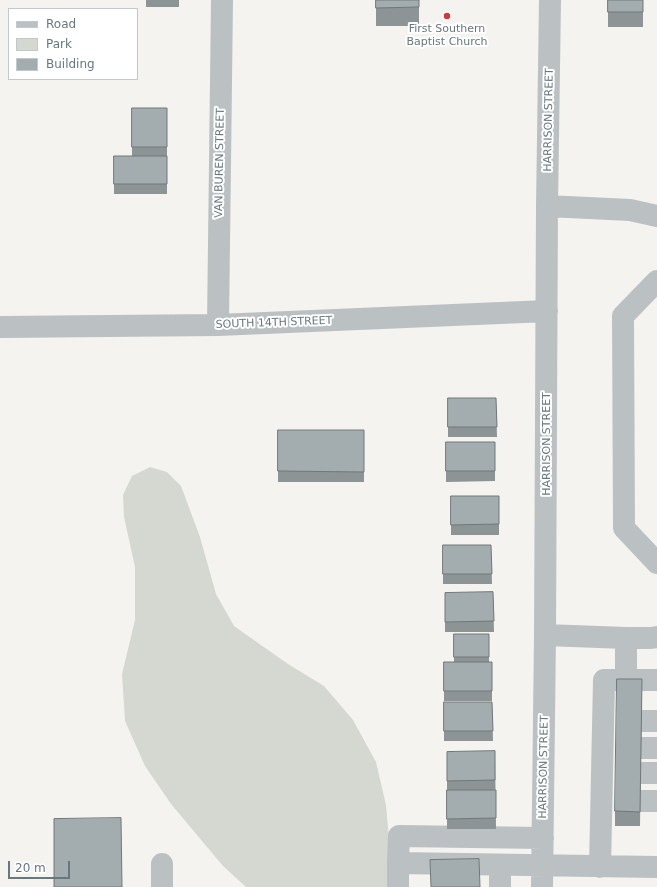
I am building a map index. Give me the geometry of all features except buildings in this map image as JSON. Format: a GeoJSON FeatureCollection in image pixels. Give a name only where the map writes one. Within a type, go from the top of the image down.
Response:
{"type":"FeatureCollection","features":[{"type":"Feature","properties":{"kind":"street","name":"VAN BUREN STREET"},"geometry":{"type":"LineString","coordinates":[[218,325],[222,0]]}},
{"type":"Feature","properties":{"kind":"street","name":"HARRISON STREET"},"geometry":{"type":"LineString","coordinates":[[542,887],[550,0]]}},
{"type":"Feature","properties":{"kind":"street"},"geometry":{"type":"LineString","coordinates":[[547,206],[630,210],[657,216]]}},
{"type":"Feature","properties":{"kind":"street"},"geometry":{"type":"LineString","coordinates":[[657,282],[623,316],[624,528],[657,563]]}},
{"type":"Feature","properties":{"kind":"street","name":"SOUTH 14TH STREET"},"geometry":{"type":"LineString","coordinates":[[0,327],[218,325],[547,311]]}},
{"type":"Feature","properties":{"kind":"street"},"geometry":{"type":"LineString","coordinates":[[545,635],[626,638],[651,638],[657,636]]}},
{"type":"Feature","properties":{"kind":"street"},"geometry":{"type":"LineString","coordinates":[[626,638],[626,680]]}},
{"type":"Feature","properties":{"kind":"street"},"geometry":{"type":"LineString","coordinates":[[600,867],[608,801],[609,773],[610,721],[604,680],[657,680]]}},
{"type":"Feature","properties":{"kind":"street"},"geometry":{"type":"LineString","coordinates":[[398,887],[399,836],[543,838]]}},
{"type":"Feature","properties":{"kind":"street"},"geometry":{"type":"LineString","coordinates":[[398,863],[657,867]]}},
{"type":"Feature","properties":{"kind":"street"},"geometry":{"type":"LineString","coordinates":[[162,864],[162,887]]}},
{"type":"Feature","properties":{"kind":"street"},"geometry":{"type":"LineString","coordinates":[[500,865],[500,887]]}},
{"type":"Feature","properties":{"kind":"green space"},"geometry":{"type":"Polygon","coordinates":[[[150,467],[167,472],[181,486],[200,537],[216,594],[234,626],[288,664],[324,686],[353,720],[376,762],[386,805],[390,850],[388,887],[246,887],[223,866],[171,804],[145,766],[125,721],[122,674],[135,620],[135,567],[124,517],[123,495],[132,476],[150,467]]]}},
{"type":"Feature","properties":{"kind":"place","name":"First Southern Baptist Church"},"geometry":{"type":"Point","coordinates":[447,16]}}]}
